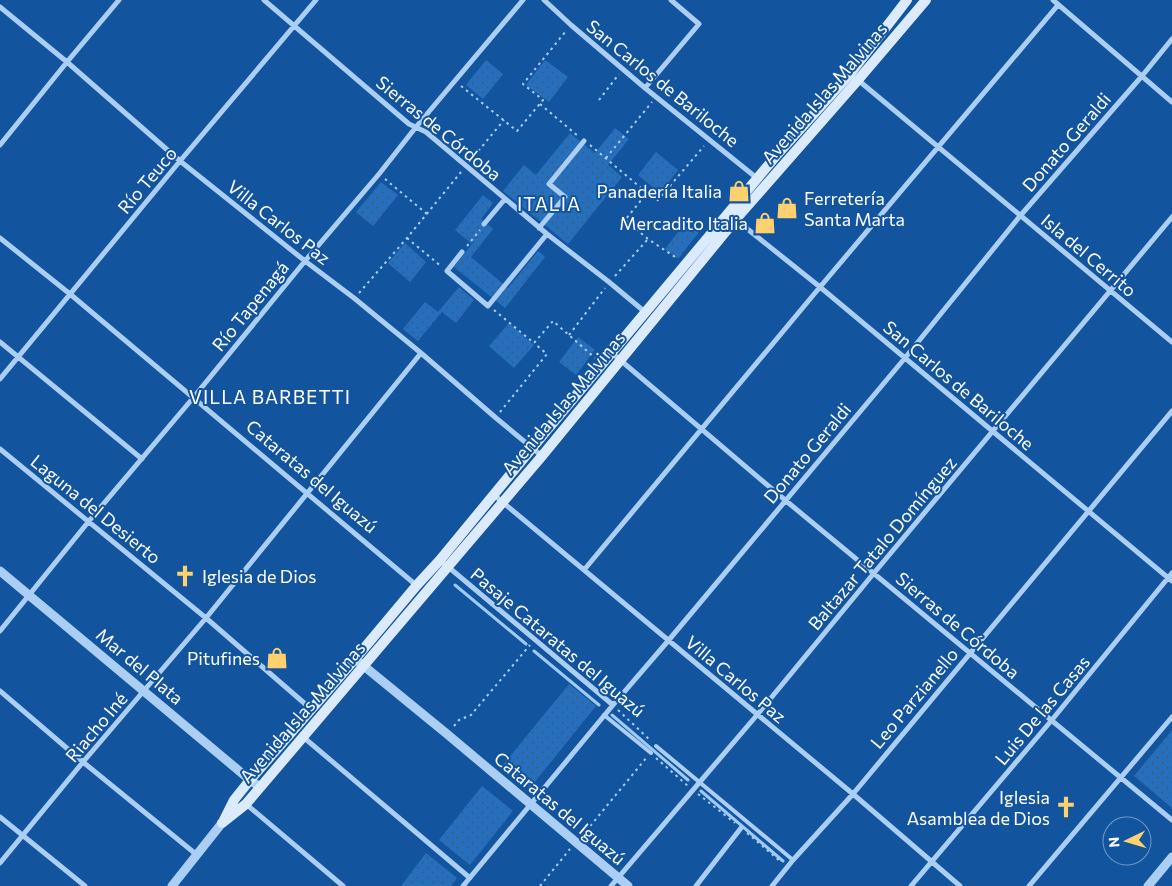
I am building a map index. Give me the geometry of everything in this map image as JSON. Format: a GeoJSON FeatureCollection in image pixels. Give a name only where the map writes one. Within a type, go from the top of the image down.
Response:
{"type":"FeatureCollection","features":[{"type":"Feature","properties":{"kind":"main road","name":"Avenida Islas Malvinas"},"geometry":{"type":"LineString","coordinates":[[854,77],[907,0]]}},
{"type":"Feature","properties":{"kind":"main road","name":"Avenida Islas Malvinas"},"geometry":{"type":"LineString","coordinates":[[498,498],[542,456],[620,361],[732,216],[762,181],[854,77],[926,0]]}},
{"type":"Feature","properties":{"kind":"main road","name":"Avenida Islas Malvinas"},"geometry":{"type":"LineString","coordinates":[[222,823],[234,800],[250,780],[311,709],[359,662],[444,564],[498,498],[533,448],[645,312],[685,264],[732,216]]}},
{"type":"Feature","properties":{"kind":"main road","name":"Avenida Islas Malvinas"},"geometry":{"type":"LineString","coordinates":[[222,823],[246,804],[303,737],[417,585],[444,564]]}},
{"type":"Feature","properties":{"kind":"street"},"geometry":{"type":"LineString","coordinates":[[0,144],[119,0]]}},
{"type":"Feature","properties":{"kind":"street","name":"Sierras de Córdoba"},"geometry":{"type":"LineString","coordinates":[[264,0],[409,124],[426,132],[539,228],[645,312]]}},
{"type":"Feature","properties":{"kind":"street","name":"Río Teuco"},"geometry":{"type":"LineString","coordinates":[[0,379],[316,0]]}},
{"type":"Feature","properties":{"kind":"street","name":"Río Tapenagá"},"geometry":{"type":"LineString","coordinates":[[0,631],[89,521],[523,0]]}},
{"type":"Feature","properties":{"kind":"street","name":"San Carlos de Bariloche"},"geometry":{"type":"LineString","coordinates":[[544,0],[645,88],[762,181]]}},
{"type":"Feature","properties":{"kind":"street"},"geometry":{"type":"LineString","coordinates":[[645,88],[699,24],[670,0]]}},
{"type":"Feature","properties":{"kind":"street"},"geometry":{"type":"LineString","coordinates":[[1052,0],[1172,102]]}},
{"type":"Feature","properties":{"kind":"street"},"geometry":{"type":"LineString","coordinates":[[584,570],[1058,4]]}},
{"type":"Feature","properties":{"kind":"street","name":"Villa Carlos Paz"},"geometry":{"type":"LineString","coordinates":[[0,7],[180,161],[354,298],[542,456]]}},
{"type":"Feature","properties":{"kind":"street","name":"Donato Geraldi"},"geometry":{"type":"LineString","coordinates":[[463,886],[604,715],[905,358],[1020,216],[1172,39]]}},
{"type":"Feature","properties":{"kind":"street","name":"Isla del Cerrito"},"geometry":{"type":"LineString","coordinates":[[854,77],[1172,342]]}},
{"type":"Feature","properties":{"kind":"street"},"geometry":{"type":"LineString","coordinates":[[539,228],[565,197],[549,184],[584,141]]}},
{"type":"Feature","properties":{"kind":"street"},"geometry":{"type":"LineString","coordinates":[[484,224],[505,199]]}},
{"type":"Feature","properties":{"kind":"street","name":"San Carlos de Bariloche"},"geometry":{"type":"LineString","coordinates":[[732,216],[1170,579]]}},
{"type":"Feature","properties":{"kind":"street","name":"Baltazar Tatalo Domínguez"},"geometry":{"type":"LineString","coordinates":[[611,886],[757,715],[1172,217]]}},
{"type":"Feature","properties":{"kind":"street"},"geometry":{"type":"LineString","coordinates":[[462,252],[446,270],[488,306],[547,234]]}},
{"type":"Feature","properties":{"kind":"street","name":"Cataratas del Iguazú"},"geometry":{"type":"LineString","coordinates":[[0,238],[70,294],[417,585]]}},
{"type":"Feature","properties":{"kind":"street"},"geometry":{"type":"LineString","coordinates":[[0,342],[142,459]]}},
{"type":"Feature","properties":{"kind":"street","name":"Riacho Iné"},"geometry":{"type":"LineString","coordinates":[[0,863],[206,618],[421,353]]}},
{"type":"Feature","properties":{"kind":"street","name":"Sierras de Córdoba"},"geometry":{"type":"LineString","coordinates":[[612,354],[785,500],[1172,820]]}},
{"type":"Feature","properties":{"kind":"street","name":"Leo Parzianello"},"geometry":{"type":"LineString","coordinates":[[772,886],[853,794],[1172,411]]}},
{"type":"Feature","properties":{"kind":"street","name":"Laguna del Desierto"},"geometry":{"type":"LineString","coordinates":[[0,449],[206,618],[311,709]]}},
{"type":"Feature","properties":{"kind":"street","name":"Villa Carlos Paz"},"geometry":{"type":"LineString","coordinates":[[498,498],[853,794],[960,886]]}},
{"type":"Feature","properties":{"kind":"street","name":"Pasaje Cataratas del Iguazú"},"geometry":{"type":"LineString","coordinates":[[444,564],[613,705]]}},
{"type":"Feature","properties":{"kind":"street","name":"Mar del Plata"},"geometry":{"type":"LineString","coordinates":[[0,571],[260,787]]}},
{"type":"Feature","properties":{"kind":"street","name":"Luis De las Casas"},"geometry":{"type":"LineString","coordinates":[[911,886],[1052,721],[1170,579],[1172,572]]}},
{"type":"Feature","properties":{"kind":"street","name":"Cataratas del Iguazú"},"geometry":{"type":"LineString","coordinates":[[359,662],[628,886]]}},
{"type":"Feature","properties":{"kind":"street"},"geometry":{"type":"LineString","coordinates":[[0,691],[197,856]]}},
{"type":"Feature","properties":{"kind":"street"},"geometry":{"type":"LineString","coordinates":[[1029,886],[1172,717]]}},
{"type":"Feature","properties":{"kind":"street"},"geometry":{"type":"LineString","coordinates":[[294,729],[470,878]]}},
{"type":"Feature","properties":{"kind":"street"},"geometry":{"type":"LineString","coordinates":[[246,804],[341,885]]}},
{"type":"Feature","properties":{"kind":"street"},"geometry":{"type":"LineString","coordinates":[[0,817],[85,886]]}},
{"type":"Feature","properties":{"kind":"street","name":"Avenida Islas Malvinas"},"geometry":{"type":"LineString","coordinates":[[172,886],[222,823]]}},
{"type":"Feature","properties":{"kind":"street"},"geometry":{"type":"LineString","coordinates":[[696,886],[741,828]]}},
{"type":"Feature","properties":{"kind":"street"},"geometry":{"type":"LineString","coordinates":[[1148,886],[1172,857]]}},
{"type":"Feature","properties":{"kind":"lane"},"geometry":{"type":"LineString","coordinates":[[604,715],[651,753]]}},
{"type":"Feature","properties":{"kind":"lane"},"geometry":{"type":"LineString","coordinates":[[656,746],[793,860]]}},
{"type":"Feature","properties":{"kind":"path"},"geometry":{"type":"LineString","coordinates":[[455,81],[517,131],[543,100],[523,84],[571,25]]}},
{"type":"Feature","properties":{"kind":"path"},"geometry":{"type":"LineString","coordinates":[[599,100],[624,69]]}},
{"type":"Feature","properties":{"kind":"path"},"geometry":{"type":"LineString","coordinates":[[606,159],[657,96]]}},
{"type":"Feature","properties":{"kind":"path"},"geometry":{"type":"LineString","coordinates":[[540,104],[657,201],[709,139]]}},
{"type":"Feature","properties":{"kind":"path"},"geometry":{"type":"LineString","coordinates":[[354,298],[407,238],[504,120]]}},
{"type":"Feature","properties":{"kind":"path"},"geometry":{"type":"LineString","coordinates":[[379,174],[427,214]]}},
{"type":"Feature","properties":{"kind":"path"},"geometry":{"type":"LineString","coordinates":[[647,193],[625,220],[648,239],[685,264]]}},
{"type":"Feature","properties":{"kind":"path"},"geometry":{"type":"LineString","coordinates":[[462,252],[484,224]]}},
{"type":"Feature","properties":{"kind":"path"},"geometry":{"type":"LineString","coordinates":[[407,238],[446,270]]}},
{"type":"Feature","properties":{"kind":"path"},"geometry":{"type":"LineString","coordinates":[[488,306],[547,354],[496,418]]}},
{"type":"Feature","properties":{"kind":"path"},"geometry":{"type":"LineString","coordinates":[[534,344],[553,321],[602,365]]}},
{"type":"Feature","properties":{"kind":"path"},"geometry":{"type":"LineString","coordinates":[[447,734],[460,720],[472,715],[534,640]]}},
{"type":"Feature","properties":{"kind":"path","name":"Pasaje Cataratas del Iguazú"},"geometry":{"type":"LineString","coordinates":[[613,705],[656,746]]}},
{"type":"Feature","properties":{"kind":"path"},"geometry":{"type":"LineString","coordinates":[[540,886],[651,753],[787,868]]}},
{"type":"Feature","properties":{"kind":"shaded area"},"geometry":{"type":"Polygon","coordinates":[[[486,60],[503,74],[483,99],[466,85],[486,60]]]}},
{"type":"Feature","properties":{"kind":"shaded area"},"geometry":{"type":"Polygon","coordinates":[[[545,60],[568,77],[549,102],[526,85],[545,60]]]}},
{"type":"Feature","properties":{"kind":"shaded area"},"geometry":{"type":"Polygon","coordinates":[[[615,128],[629,139],[608,165],[622,177],[568,244],[503,191],[524,165],[536,175],[570,133],[595,153],[615,128]]]}},
{"type":"Feature","properties":{"kind":"shaded area"},"geometry":{"type":"Polygon","coordinates":[[[656,152],[678,170],[660,193],[638,175],[656,152]]]}},
{"type":"Feature","properties":{"kind":"shaded area"},"geometry":{"type":"Polygon","coordinates":[[[381,182],[398,195],[373,226],[356,212],[381,182]]]}},
{"type":"Feature","properties":{"kind":"shaded area"},"geometry":{"type":"Polygon","coordinates":[[[483,195],[493,203],[481,219],[493,229],[471,257],[508,288],[538,251],[545,257],[505,308],[454,267],[472,244],[455,230],[483,195]]]}},
{"type":"Feature","properties":{"kind":"shaded area"},"geometry":{"type":"Polygon","coordinates":[[[686,222],[699,232],[678,259],[665,249],[686,222]]]}},
{"type":"Feature","properties":{"kind":"shaded area"},"geometry":{"type":"Polygon","coordinates":[[[405,243],[426,262],[410,282],[388,263],[405,243]]]}},
{"type":"Feature","properties":{"kind":"shaded area"},"geometry":{"type":"Polygon","coordinates":[[[459,287],[474,300],[456,323],[442,312],[418,341],[403,329],[425,302],[438,312],[459,287]]]}},
{"type":"Feature","properties":{"kind":"shaded area"},"geometry":{"type":"Polygon","coordinates":[[[509,323],[534,345],[514,368],[489,346],[509,323]]]}},
{"type":"Feature","properties":{"kind":"shaded area"},"geometry":{"type":"Polygon","coordinates":[[[578,337],[595,350],[576,375],[559,362],[578,337]]]}},
{"type":"Feature","properties":{"kind":"shaded area"},"geometry":{"type":"Polygon","coordinates":[[[569,684],[596,706],[530,788],[502,766],[569,684]]]}},
{"type":"Feature","properties":{"kind":"shaded area"},"geometry":{"type":"Polygon","coordinates":[[[1172,730],[1172,808],[1134,776],[1172,730]]]}},
{"type":"Feature","properties":{"kind":"shaded area"},"geometry":{"type":"Polygon","coordinates":[[[482,786],[513,811],[470,865],[439,840],[482,786]]]}},
{"type":"Feature","properties":{"kind":"shaded area"},"geometry":{"type":"Polygon","coordinates":[[[426,853],[457,878],[451,886],[401,886],[426,853]]]}},
{"type":"Feature","properties":{"kind":"waterway"},"geometry":{"type":"LineString","coordinates":[[455,585],[526,644]]}},
{"type":"Feature","properties":{"kind":"waterway"},"geometry":{"type":"LineString","coordinates":[[534,651],[599,705]]}},
{"type":"Feature","properties":{"kind":"waterway"},"geometry":{"type":"LineString","coordinates":[[612,715],[688,780]]}},
{"type":"Feature","properties":{"kind":"waterway"},"geometry":{"type":"LineString","coordinates":[[701,791],[783,861]]}},
{"type":"Feature","properties":{"kind":"place","name":"Panadería Italia"},"geometry":{"type":"Point","coordinates":[739,191]}},
{"type":"Feature","properties":{"kind":"place","name":"Ferretería Santa Marta"},"geometry":{"type":"Point","coordinates":[787,208]}},
{"type":"Feature","properties":{"kind":"place","name":"Mercadito Italia"},"geometry":{"type":"Point","coordinates":[765,223]}},
{"type":"Feature","properties":{"kind":"place","name":"Iglesia de Dios"},"geometry":{"type":"Point","coordinates":[185,576]}},
{"type":"Feature","properties":{"kind":"place","name":"Pitufines"},"geometry":{"type":"Point","coordinates":[277,658]}},
{"type":"Feature","properties":{"kind":"place","name":"Iglesia Asamblea de Dios"},"geometry":{"type":"Point","coordinates":[1066,807]}},
{"type":"Feature","properties":{"kind":"district","name":"ITALIA"},"geometry":{"type":"Point","coordinates":[549,203]}},
{"type":"Feature","properties":{"kind":"district","name":"VILLA BARBETTI"},"geometry":{"type":"Point","coordinates":[270,396]}}]}
